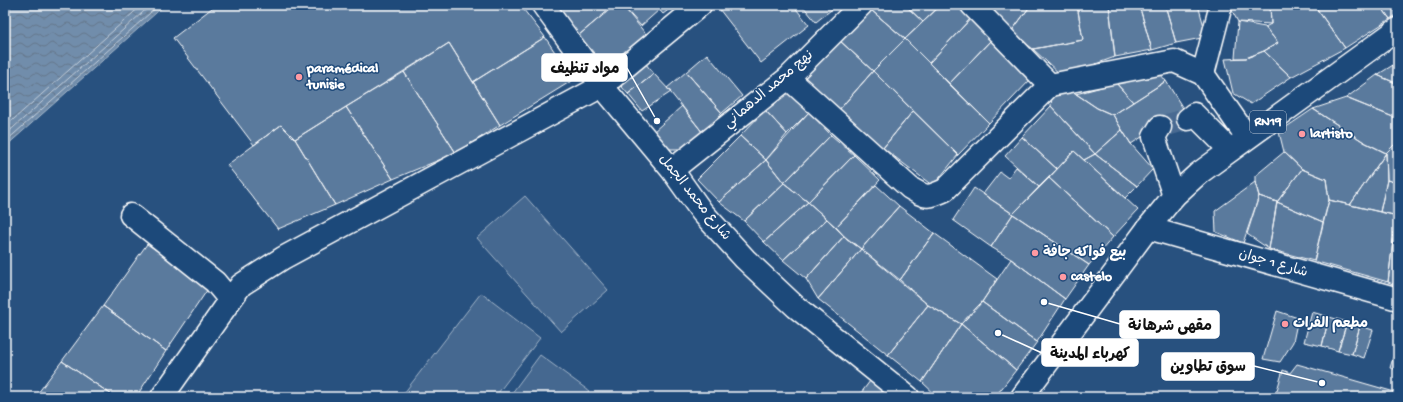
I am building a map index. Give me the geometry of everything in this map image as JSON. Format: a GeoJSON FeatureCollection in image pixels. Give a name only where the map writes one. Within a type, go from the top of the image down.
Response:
{"type":"FeatureCollection","features":[{"type":"Feature","properties":{"kind":"street"},"geometry":{"type":"LineString","coordinates":[[162,397],[241,285],[283,258],[602,86],[700,5]]}},
{"type":"Feature","properties":{"kind":"street"},"geometry":{"type":"LineString","coordinates":[[1203,74],[1221,5]]}},
{"type":"Feature","properties":{"kind":"street","name":"شارع محمد الجمل"},"geometry":{"type":"LineString","coordinates":[[544,6],[602,86],[672,170],[702,212],[745,259],[796,307],[908,397]]}},
{"type":"Feature","properties":{"kind":"street"},"geometry":{"type":"LineString","coordinates":[[975,6],[1050,85]]}},
{"type":"Feature","properties":{"kind":"street","name":"نهج محمد الدهماني"},"geometry":{"type":"LineString","coordinates":[[672,170],[788,78],[853,8]]}},
{"type":"Feature","properties":{"kind":"street","name":"RN19"},"geometry":{"type":"LineString","coordinates":[[1022,397],[1148,228],[1174,196],[1198,174],[1398,29]]}},
{"type":"Feature","properties":{"kind":"street"},"geometry":{"type":"LineString","coordinates":[[788,78],[910,188],[924,196],[932,196],[945,190],[1050,85],[1174,60],[1203,74],[1239,144]]}},
{"type":"Feature","properties":{"kind":"street"},"geometry":{"type":"LineString","coordinates":[[1188,119],[1194,114],[1239,144]]}},
{"type":"Feature","properties":{"kind":"street"},"geometry":{"type":"LineString","coordinates":[[1160,127],[1154,137],[1174,196]]}},
{"type":"Feature","properties":{"kind":"street"},"geometry":{"type":"LineString","coordinates":[[131,215],[215,282],[230,300]]}},
{"type":"Feature","properties":{"kind":"street","name":"شارع 1 جوان"},"geometry":{"type":"LineString","coordinates":[[1148,228],[1398,299]]}},
{"type":"Feature","properties":{"kind":"shaded area"},"geometry":{"type":"Polygon","coordinates":[[[525,196],[608,290],[561,332],[477,238],[525,196]]]}},
{"type":"Feature","properties":{"kind":"shaded area"},"geometry":{"type":"Polygon","coordinates":[[[481,293],[540,338],[495,397],[401,397],[481,293]]]}},
{"type":"Feature","properties":{"kind":"shaded area"},"geometry":{"type":"Polygon","coordinates":[[[540,355],[589,391],[585,397],[509,397],[540,355]]]}},
{"type":"Feature","properties":{"kind":"water"},"geometry":{"type":"Polygon","coordinates":[[[5,5],[165,5],[5,147],[5,5]]]}},
{"type":"Feature","properties":{"kind":"building","name":"paramédical tunisie"},"geometry":{"type":"Polygon","coordinates":[[[216,5],[520,5],[545,37],[473,82],[449,43],[295,139],[281,125],[254,145],[173,38],[216,5]]]}},
{"type":"Feature","properties":{"kind":"building"},"geometry":{"type":"Polygon","coordinates":[[[557,5],[615,5],[579,35],[555,7],[557,5]]]}},
{"type":"Feature","properties":{"kind":"building"},"geometry":{"type":"Polygon","coordinates":[[[615,5],[622,5],[650,39],[609,71],[579,35],[615,5]]]}},
{"type":"Feature","properties":{"kind":"building"},"geometry":{"type":"Polygon","coordinates":[[[622,5],[655,5],[659,10],[641,26],[622,5]]]}},
{"type":"Feature","properties":{"kind":"building"},"geometry":{"type":"Polygon","coordinates":[[[655,5],[675,5],[663,14],[655,5]]]}},
{"type":"Feature","properties":{"kind":"building"},"geometry":{"type":"Polygon","coordinates":[[[716,5],[793,5],[809,25],[761,63],[716,5]]]}},
{"type":"Feature","properties":{"kind":"building"},"geometry":{"type":"Polygon","coordinates":[[[802,5],[835,5],[836,6],[816,22],[802,5]]]}},
{"type":"Feature","properties":{"kind":"building"},"geometry":{"type":"Polygon","coordinates":[[[876,5],[905,5],[923,22],[905,39],[871,10],[876,5]]]}},
{"type":"Feature","properties":{"kind":"building"},"geometry":{"type":"Polygon","coordinates":[[[905,5],[941,5],[923,22],[905,5]]]}},
{"type":"Feature","properties":{"kind":"building"},"geometry":{"type":"Polygon","coordinates":[[[941,5],[963,5],[974,15],[929,63],[905,39],[941,5]]]}},
{"type":"Feature","properties":{"kind":"building"},"geometry":{"type":"Polygon","coordinates":[[[989,5],[1031,5],[1011,32],[987,8],[989,5]]]}},
{"type":"Feature","properties":{"kind":"building"},"geometry":{"type":"Polygon","coordinates":[[[1031,5],[1077,5],[1083,40],[1033,49],[1011,32],[1031,5]]]}},
{"type":"Feature","properties":{"kind":"building"},"geometry":{"type":"Polygon","coordinates":[[[1077,5],[1109,5],[1115,57],[1062,76],[1033,49],[1083,40],[1077,5]]]}},
{"type":"Feature","properties":{"kind":"building"},"geometry":{"type":"Polygon","coordinates":[[[1109,5],[1139,5],[1152,50],[1115,57],[1109,5]]]}},
{"type":"Feature","properties":{"kind":"building"},"geometry":{"type":"Polygon","coordinates":[[[1139,5],[1165,5],[1176,43],[1152,50],[1139,5]]]}},
{"type":"Feature","properties":{"kind":"building"},"geometry":{"type":"Polygon","coordinates":[[[1165,5],[1198,5],[1207,37],[1176,43],[1165,5]]]}},
{"type":"Feature","properties":{"kind":"building"},"geometry":{"type":"Polygon","coordinates":[[[1229,5],[1270,5],[1271,24],[1238,22],[1229,5]]]}},
{"type":"Feature","properties":{"kind":"building"},"geometry":{"type":"Polygon","coordinates":[[[1270,5],[1314,5],[1345,48],[1291,77],[1264,51],[1278,43],[1265,27],[1271,24],[1270,5]]]}},
{"type":"Feature","properties":{"kind":"building"},"geometry":{"type":"Polygon","coordinates":[[[1314,5],[1380,5],[1390,19],[1345,48],[1314,5]]]}},
{"type":"Feature","properties":{"kind":"building"},"geometry":{"type":"Polygon","coordinates":[[[1380,5],[1398,5],[1398,14],[1390,19],[1380,5]]]}},
{"type":"Feature","properties":{"kind":"building"},"geometry":{"type":"Polygon","coordinates":[[[871,10],[905,39],[873,71],[839,40],[871,10]]]}},
{"type":"Feature","properties":{"kind":"building"},"geometry":{"type":"Polygon","coordinates":[[[974,15],[992,39],[949,84],[929,63],[974,15]]]}},
{"type":"Feature","properties":{"kind":"building"},"geometry":{"type":"Polygon","coordinates":[[[1238,22],[1265,27],[1278,43],[1264,51],[1246,58],[1235,58],[1238,22]]]}},
{"type":"Feature","properties":{"kind":"building"},"geometry":{"type":"Polygon","coordinates":[[[545,37],[573,80],[500,125],[473,82],[545,37]]]}},
{"type":"Feature","properties":{"kind":"building"},"geometry":{"type":"Polygon","coordinates":[[[905,39],[989,123],[958,155],[873,71],[905,39]]]}},
{"type":"Feature","properties":{"kind":"building"},"geometry":{"type":"Polygon","coordinates":[[[992,39],[1032,78],[989,123],[949,84],[992,39]]]}},
{"type":"Feature","properties":{"kind":"building"},"geometry":{"type":"Polygon","coordinates":[[[839,40],[873,71],[838,111],[803,77],[839,40]]]}},
{"type":"Feature","properties":{"kind":"building"},"geometry":{"type":"Polygon","coordinates":[[[449,43],[500,125],[456,153],[404,72],[449,43]]]}},
{"type":"Feature","properties":{"kind":"building"},"geometry":{"type":"Polygon","coordinates":[[[1264,51],[1291,77],[1251,104],[1233,93],[1225,59],[1246,58],[1264,51]]]}},
{"type":"Feature","properties":{"kind":"building"},"geometry":{"type":"Polygon","coordinates":[[[707,54],[742,96],[722,113],[686,72],[707,54]]]}},
{"type":"Feature","properties":{"kind":"building"},"geometry":{"type":"Polygon","coordinates":[[[641,58],[654,74],[628,94],[615,79],[641,58]]]}},
{"type":"Feature","properties":{"kind":"building"},"geometry":{"type":"Polygon","coordinates":[[[1398,62],[1398,84],[1377,75],[1398,62]]]}},
{"type":"Feature","properties":{"kind":"building"},"geometry":{"type":"Polygon","coordinates":[[[1155,68],[1166,81],[1133,102],[1116,83],[1155,68]]]}},
{"type":"Feature","properties":{"kind":"building"},"geometry":{"type":"Polygon","coordinates":[[[873,71],[913,111],[883,148],[838,111],[873,71]]]}},
{"type":"Feature","properties":{"kind":"building"},"geometry":{"type":"Polygon","coordinates":[[[404,72],[456,153],[393,179],[346,107],[404,72]]]}},
{"type":"Feature","properties":{"kind":"building"},"geometry":{"type":"Polygon","coordinates":[[[686,72],[722,113],[703,133],[667,88],[686,72]]]}},
{"type":"Feature","properties":{"kind":"building"},"geometry":{"type":"Polygon","coordinates":[[[654,74],[671,92],[642,111],[628,94],[654,74]]]}},
{"type":"Feature","properties":{"kind":"building"},"geometry":{"type":"Polygon","coordinates":[[[1377,75],[1398,84],[1398,119],[1346,98],[1377,75]]]}},
{"type":"Feature","properties":{"kind":"building"},"geometry":{"type":"Polygon","coordinates":[[[1166,81],[1184,110],[1131,144],[1113,115],[1166,81]]]}},
{"type":"Feature","properties":{"kind":"building"},"geometry":{"type":"Polygon","coordinates":[[[1116,83],[1133,102],[1113,115],[1097,108],[1076,94],[1116,83]]]}},
{"type":"Feature","properties":{"kind":"building"},"geometry":{"type":"Polygon","coordinates":[[[1066,87],[1097,108],[1113,115],[1122,130],[1095,154],[1051,106],[1052,96],[1066,87]]]}},
{"type":"Feature","properties":{"kind":"building"},"geometry":{"type":"Polygon","coordinates":[[[786,90],[809,112],[787,134],[765,110],[786,90]]]}},
{"type":"Feature","properties":{"kind":"building"},"geometry":{"type":"Polygon","coordinates":[[[1346,98],[1398,119],[1398,141],[1386,153],[1364,142],[1313,109],[1346,98]]]}},
{"type":"Feature","properties":{"kind":"building"},"geometry":{"type":"Polygon","coordinates":[[[682,106],[703,133],[684,149],[670,149],[653,132],[682,106]]]}},
{"type":"Feature","properties":{"kind":"building"},"geometry":{"type":"Polygon","coordinates":[[[1051,106],[1095,154],[1084,160],[1074,151],[1057,169],[1022,137],[1051,106]]]}},
{"type":"Feature","properties":{"kind":"building"},"geometry":{"type":"Polygon","coordinates":[[[346,107],[393,179],[335,205],[295,139],[346,107]]]}},
{"type":"Feature","properties":{"kind":"building"},"geometry":{"type":"Polygon","coordinates":[[[1313,109],[1364,142],[1386,153],[1350,205],[1329,200],[1326,179],[1302,169],[1284,152],[1279,132],[1313,109]]]}},
{"type":"Feature","properties":{"kind":"building"},"geometry":{"type":"Polygon","coordinates":[[[765,110],[787,134],[766,160],[740,136],[765,110]]]}},
{"type":"Feature","properties":{"kind":"building"},"geometry":{"type":"Polygon","coordinates":[[[913,111],[958,155],[933,186],[883,148],[913,111]]]}},
{"type":"Feature","properties":{"kind":"building"},"geometry":{"type":"Polygon","coordinates":[[[809,112],[831,135],[784,183],[766,160],[809,112]]]}},
{"type":"Feature","properties":{"kind":"building"},"geometry":{"type":"Polygon","coordinates":[[[281,125],[295,139],[335,205],[278,229],[227,165],[281,125]]]}},
{"type":"Feature","properties":{"kind":"building"},"geometry":{"type":"Polygon","coordinates":[[[1122,130],[1131,144],[1153,169],[1137,186],[1095,154],[1122,130]]]}},
{"type":"Feature","properties":{"kind":"building"},"geometry":{"type":"Polygon","coordinates":[[[831,135],[854,155],[808,202],[784,183],[831,135]]]}},
{"type":"Feature","properties":{"kind":"building"},"geometry":{"type":"Polygon","coordinates":[[[740,136],[766,160],[719,202],[697,179],[740,136]]]}},
{"type":"Feature","properties":{"kind":"building"},"geometry":{"type":"Polygon","coordinates":[[[1022,137],[1057,169],[1039,187],[1005,156],[1022,137]]]}},
{"type":"Feature","properties":{"kind":"building"},"geometry":{"type":"Polygon","coordinates":[[[1398,141],[1398,183],[1387,180],[1386,153],[1398,141]]]}},
{"type":"Feature","properties":{"kind":"building"},"geometry":{"type":"Polygon","coordinates":[[[1074,151],[1138,210],[1113,237],[1049,178],[1074,151]]]}},
{"type":"Feature","properties":{"kind":"building"},"geometry":{"type":"Polygon","coordinates":[[[1284,152],[1302,169],[1277,202],[1259,196],[1255,176],[1284,152]]]}},
{"type":"Feature","properties":{"kind":"building"},"geometry":{"type":"Polygon","coordinates":[[[1386,153],[1387,180],[1380,212],[1350,205],[1386,153]]]}},
{"type":"Feature","properties":{"kind":"building"},"geometry":{"type":"Polygon","coordinates":[[[1095,154],[1137,186],[1125,198],[1084,160],[1095,154]]]}},
{"type":"Feature","properties":{"kind":"building"},"geometry":{"type":"Polygon","coordinates":[[[854,155],[880,180],[836,227],[808,202],[854,155]]]}},
{"type":"Feature","properties":{"kind":"building"},"geometry":{"type":"Polygon","coordinates":[[[766,160],[784,183],[744,221],[719,202],[766,160]]]}},
{"type":"Feature","properties":{"kind":"building"},"geometry":{"type":"Polygon","coordinates":[[[1016,167],[1039,187],[1013,214],[983,194],[1000,172],[1008,178],[1016,167]]]}},
{"type":"Feature","properties":{"kind":"building"},"geometry":{"type":"Polygon","coordinates":[[[1302,169],[1326,179],[1329,200],[1323,222],[1277,202],[1302,169]]]}},
{"type":"Feature","properties":{"kind":"building"},"geometry":{"type":"Polygon","coordinates":[[[1049,178],[1113,237],[1089,265],[1013,214],[1049,178]]]}},
{"type":"Feature","properties":{"kind":"building"},"geometry":{"type":"Polygon","coordinates":[[[1387,180],[1398,183],[1398,216],[1380,212],[1387,180]]]}},
{"type":"Feature","properties":{"kind":"building"},"geometry":{"type":"Polygon","coordinates":[[[1255,182],[1259,196],[1243,243],[1216,232],[1215,211],[1255,182]]]}},
{"type":"Feature","properties":{"kind":"building"},"geometry":{"type":"Polygon","coordinates":[[[784,183],[808,202],[764,242],[744,221],[784,183]]]}},
{"type":"Feature","properties":{"kind":"building"},"geometry":{"type":"Polygon","coordinates":[[[876,185],[899,206],[861,249],[847,239],[836,227],[876,185]]]}},
{"type":"Feature","properties":{"kind":"building"},"geometry":{"type":"Polygon","coordinates":[[[974,188],[1013,214],[991,247],[953,220],[974,188]]]}},
{"type":"Feature","properties":{"kind":"building"},"geometry":{"type":"Polygon","coordinates":[[[1259,196],[1277,202],[1269,249],[1247,234],[1259,196]]]}},
{"type":"Feature","properties":{"kind":"building"},"geometry":{"type":"Polygon","coordinates":[[[1329,200],[1398,216],[1394,233],[1388,282],[1314,261],[1329,200]]]}},
{"type":"Feature","properties":{"kind":"building"},"geometry":{"type":"Polygon","coordinates":[[[808,202],[827,219],[783,260],[764,242],[808,202]]]}},
{"type":"Feature","properties":{"kind":"building"},"geometry":{"type":"Polygon","coordinates":[[[1277,202],[1323,222],[1314,261],[1269,249],[1277,202]]]}},
{"type":"Feature","properties":{"kind":"building"},"geometry":{"type":"Polygon","coordinates":[[[899,206],[934,233],[900,280],[861,249],[899,206]]]}},
{"type":"Feature","properties":{"kind":"building","name":"بيع فواكه جافة"},"geometry":{"type":"Polygon","coordinates":[[[1013,214],[1089,265],[1065,299],[1011,259],[991,247],[1013,214]]]}},
{"type":"Feature","properties":{"kind":"building"},"geometry":{"type":"Polygon","coordinates":[[[1398,216],[1398,233],[1394,233],[1398,216]]]}},
{"type":"Feature","properties":{"kind":"building"},"geometry":{"type":"Polygon","coordinates":[[[827,219],[844,236],[806,279],[783,260],[827,219]]]}},
{"type":"Feature","properties":{"kind":"building"},"geometry":{"type":"Polygon","coordinates":[[[934,233],[997,279],[982,302],[961,324],[928,305],[900,280],[934,233]]]}},
{"type":"Feature","properties":{"kind":"building"},"geometry":{"type":"Polygon","coordinates":[[[1394,233],[1398,233],[1398,286],[1388,282],[1394,233]]]}},
{"type":"Feature","properties":{"kind":"building"},"geometry":{"type":"Polygon","coordinates":[[[844,236],[861,249],[818,299],[806,279],[844,236]]]}},
{"type":"Feature","properties":{"kind":"building"},"geometry":{"type":"Polygon","coordinates":[[[147,244],[210,286],[166,351],[103,306],[147,244]]]}},
{"type":"Feature","properties":{"kind":"building"},"geometry":{"type":"Polygon","coordinates":[[[861,249],[928,305],[888,355],[818,299],[861,249]]]}},
{"type":"Feature","properties":{"kind":"building"},"geometry":{"type":"Polygon","coordinates":[[[1011,259],[1065,299],[1037,342],[982,302],[1011,259]]]}},
{"type":"Feature","properties":{"kind":"building"},"geometry":{"type":"Polygon","coordinates":[[[982,302],[1037,342],[1016,370],[961,324],[982,302]]]}},
{"type":"Feature","properties":{"kind":"building"},"geometry":{"type":"Polygon","coordinates":[[[928,305],[961,324],[922,382],[888,355],[928,305]]]}},
{"type":"Feature","properties":{"kind":"building"},"geometry":{"type":"Polygon","coordinates":[[[103,306],[166,351],[136,397],[115,397],[62,361],[103,306]]]}},
{"type":"Feature","properties":{"kind":"building"},"geometry":{"type":"Polygon","coordinates":[[[1277,311],[1298,318],[1293,342],[1280,362],[1263,359],[1277,311]]]}},
{"type":"Feature","properties":{"kind":"building"},"geometry":{"type":"Polygon","coordinates":[[[1312,312],[1329,317],[1322,346],[1304,342],[1312,312]]]}},
{"type":"Feature","properties":{"kind":"building"},"geometry":{"type":"Polygon","coordinates":[[[1329,317],[1347,322],[1338,351],[1322,346],[1329,317]]]}},
{"type":"Feature","properties":{"kind":"building"},"geometry":{"type":"Polygon","coordinates":[[[1347,322],[1360,326],[1352,354],[1338,351],[1347,322]]]}},
{"type":"Feature","properties":{"kind":"building"},"geometry":{"type":"Polygon","coordinates":[[[961,324],[1016,370],[995,397],[938,397],[922,382],[961,324]]]}},
{"type":"Feature","properties":{"kind":"building"},"geometry":{"type":"Polygon","coordinates":[[[1360,326],[1373,330],[1364,358],[1352,354],[1360,326]]]}},
{"type":"Feature","properties":{"kind":"building"},"geometry":{"type":"Polygon","coordinates":[[[1398,341],[1398,370],[1390,368],[1398,341]]]}},
{"type":"Feature","properties":{"kind":"building"},"geometry":{"type":"Polygon","coordinates":[[[62,361],[115,397],[35,397],[62,361]]]}},
{"type":"Feature","properties":{"kind":"building"},"geometry":{"type":"Polygon","coordinates":[[[1297,364],[1398,393],[1398,397],[1275,397],[1283,370],[1290,373],[1297,364]]]}},
{"type":"Feature","properties":{"kind":"building"},"geometry":{"type":"Polygon","coordinates":[[[870,381],[892,397],[858,397],[870,381]]]}},
{"type":"Feature","properties":{"kind":"tunnel"},"geometry":{"type":"LineString","coordinates":[[1160,127],[1188,119]]}},
{"type":"Feature","properties":{"kind":"place","name":"paramédical tunisie"},"geometry":{"type":"Point","coordinates":[299,77]}},
{"type":"Feature","properties":{"kind":"place","name":"مواد تنظيف"},"geometry":{"type":"Point","coordinates":[657,121]}},
{"type":"Feature","properties":{"kind":"place","name":"lartisto"},"geometry":{"type":"Point","coordinates":[1302,134]}},
{"type":"Feature","properties":{"kind":"place","name":"بيع فواكه جافة"},"geometry":{"type":"Point","coordinates":[1035,253]}},
{"type":"Feature","properties":{"kind":"place","name":"castelo"},"geometry":{"type":"Point","coordinates":[1063,277]}},
{"type":"Feature","properties":{"kind":"place","name":"مقهى شرهانة"},"geometry":{"type":"Point","coordinates":[1044,302]}},
{"type":"Feature","properties":{"kind":"place","name":"مطعم الفرات"},"geometry":{"type":"Point","coordinates":[1285,324]}},
{"type":"Feature","properties":{"kind":"place","name":"كهرباء المدينة"},"geometry":{"type":"Point","coordinates":[998,333]}},
{"type":"Feature","properties":{"kind":"place","name":"سوق تطاوين"},"geometry":{"type":"Point","coordinates":[1322,383]}}]}
